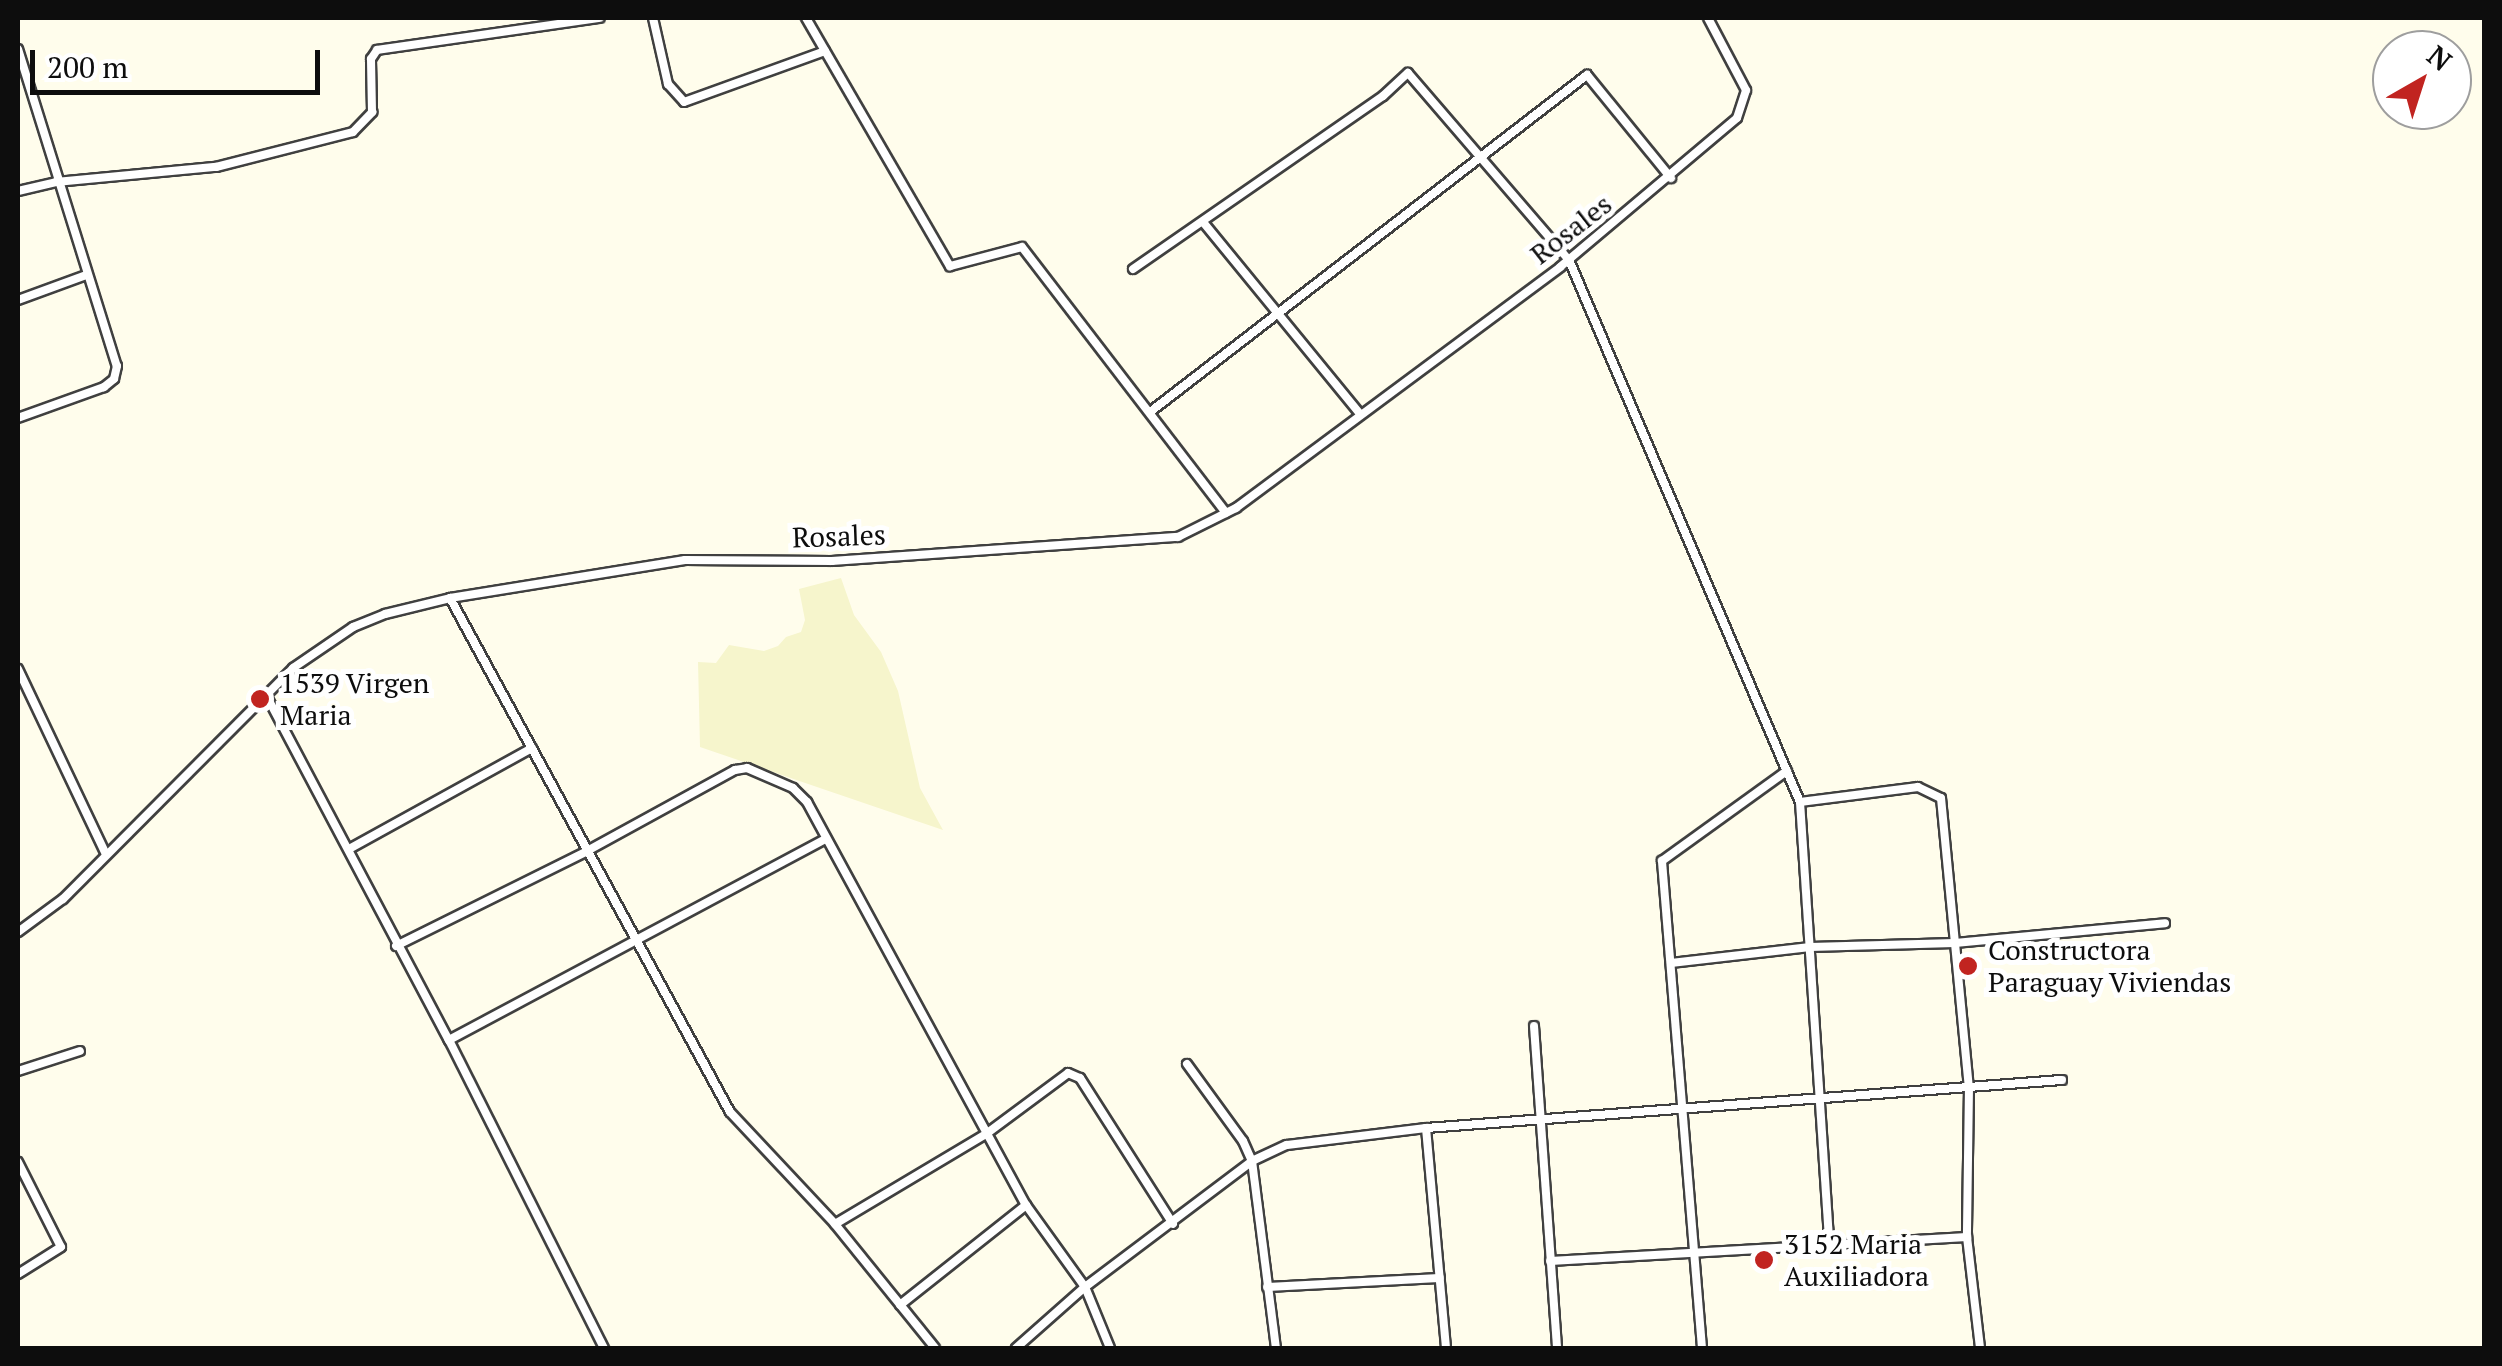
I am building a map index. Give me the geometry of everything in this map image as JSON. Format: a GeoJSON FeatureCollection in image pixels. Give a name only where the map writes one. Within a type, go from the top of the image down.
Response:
{"type":"FeatureCollection","features":[{"type":"Feature","properties":{"kind":"street"},"geometry":{"type":"LineString","coordinates":[[18,191],[56,182],[216,168],[352,132],[372,112],[371,59],[377,50],[600,18]]}},
{"type":"Feature","properties":{"kind":"street"},"geometry":{"type":"LineString","coordinates":[[653,18],[668,84],[684,102],[825,51]]}},
{"type":"Feature","properties":{"kind":"street"},"geometry":{"type":"LineString","coordinates":[[806,18],[950,266],[1022,247],[1226,513]]}},
{"type":"Feature","properties":{"kind":"street","name":"Rosales"},"geometry":{"type":"LineString","coordinates":[[18,932],[63,899],[265,694],[353,627],[418,603],[685,560],[832,561],[1178,537],[1226,513],[1568,260],[1671,178],[1737,118],[1745,104],[1746,90],[1708,18]]}},
{"type":"Feature","properties":{"kind":"street"},"geometry":{"type":"LineString","coordinates":[[18,49],[56,182],[117,366],[114,380],[70,402],[18,418]]}},
{"type":"Feature","properties":{"kind":"street"},"geometry":{"type":"LineString","coordinates":[[1133,269],[1383,96],[1408,73],[1568,260],[1800,802],[1829,1243]]}},
{"type":"Feature","properties":{"kind":"street"},"geometry":{"type":"LineString","coordinates":[[1150,412],[1587,74],[1671,178]]}},
{"type":"Feature","properties":{"kind":"street"},"geometry":{"type":"LineString","coordinates":[[1203,222],[1361,415]]}},
{"type":"Feature","properties":{"kind":"street"},"geometry":{"type":"LineString","coordinates":[[18,300],[86,275]]}},
{"type":"Feature","properties":{"kind":"street"},"geometry":{"type":"LineString","coordinates":[[450,598],[730,1112],[835,1224],[935,1348]]}},
{"type":"Feature","properties":{"kind":"street"},"geometry":{"type":"LineString","coordinates":[[18,669],[106,854]]}},
{"type":"Feature","properties":{"kind":"street"},"geometry":{"type":"LineString","coordinates":[[265,694],[449,1040],[604,1348]]}},
{"type":"Feature","properties":{"kind":"street"},"geometry":{"type":"LineString","coordinates":[[349,849],[532,748]]}},
{"type":"Feature","properties":{"kind":"street"},"geometry":{"type":"LineString","coordinates":[[396,946],[588,850],[734,770],[747,768],[800,794],[1026,1205],[1085,1287],[1110,1348]]}},
{"type":"Feature","properties":{"kind":"street"},"geometry":{"type":"LineString","coordinates":[[1702,1348],[1662,860],[1787,771]]}},
{"type":"Feature","properties":{"kind":"street"},"geometry":{"type":"LineString","coordinates":[[1800,802],[1918,788],[1941,798],[1970,1087],[1968,1237],[1980,1348]]}},
{"type":"Feature","properties":{"kind":"street"},"geometry":{"type":"LineString","coordinates":[[449,1040],[826,838]]}},
{"type":"Feature","properties":{"kind":"street"},"geometry":{"type":"LineString","coordinates":[[1671,963],[1810,946],[1956,942],[2165,924]]}},
{"type":"Feature","properties":{"kind":"street"},"geometry":{"type":"LineString","coordinates":[[1534,1026],[1557,1348]]}},
{"type":"Feature","properties":{"kind":"street"},"geometry":{"type":"LineString","coordinates":[[18,1071],[80,1051]]}},
{"type":"Feature","properties":{"kind":"street"},"geometry":{"type":"LineString","coordinates":[[1187,1064],[1242,1140],[1252,1161],[1276,1348]]}},
{"type":"Feature","properties":{"kind":"street"},"geometry":{"type":"LineString","coordinates":[[835,1224],[986,1134],[1062,1075],[1075,1074],[1172,1224]]}},
{"type":"Feature","properties":{"kind":"street"},"geometry":{"type":"LineString","coordinates":[[1016,1348],[1085,1287],[1252,1161],[1286,1145],[1426,1128],[2062,1080]]}},
{"type":"Feature","properties":{"kind":"street"},"geometry":{"type":"LineString","coordinates":[[1426,1128],[1446,1348]]}},
{"type":"Feature","properties":{"kind":"street"},"geometry":{"type":"LineString","coordinates":[[18,1162],[62,1247],[18,1274]]}},
{"type":"Feature","properties":{"kind":"street"},"geometry":{"type":"LineString","coordinates":[[900,1305],[1026,1205]]}},
{"type":"Feature","properties":{"kind":"street"},"geometry":{"type":"LineString","coordinates":[[1550,1261],[1968,1237]]}},
{"type":"Feature","properties":{"kind":"street"},"geometry":{"type":"LineString","coordinates":[[1267,1287],[1440,1278]]}},
{"type":"Feature","properties":{"kind":"green space"},"geometry":{"type":"Polygon","coordinates":[[[841,578],[854,615],[881,652],[898,691],[920,788],[943,830],[700,747],[698,662],[716,663],[729,645],[764,651],[778,646],[786,637],[801,632],[805,620],[799,589],[841,578]]]}},
{"type":"Feature","properties":{"kind":"place","name":"1539 Virgen Maria"},"geometry":{"type":"Point","coordinates":[260,699]}},
{"type":"Feature","properties":{"kind":"place","name":"Constructora Paraguay Viviendas"},"geometry":{"type":"Point","coordinates":[1968,966]}},
{"type":"Feature","properties":{"kind":"place","name":"3152 Maria Auxiliadora"},"geometry":{"type":"Point","coordinates":[1764,1260]}}]}
